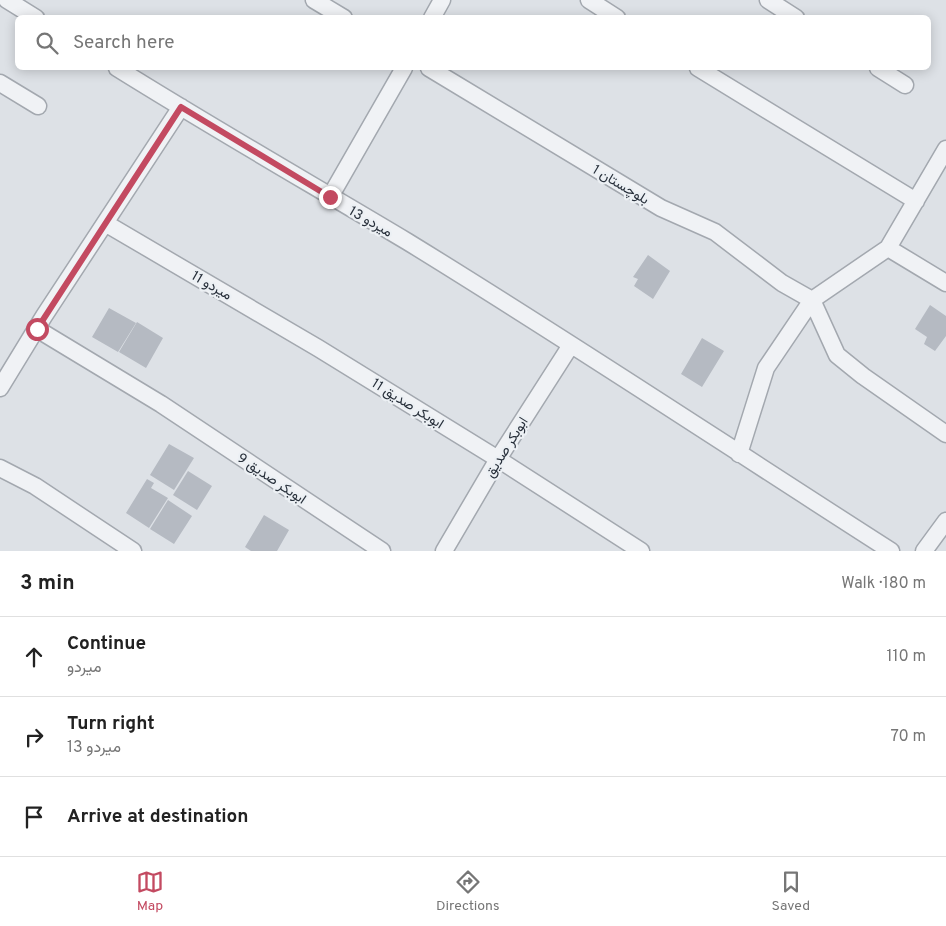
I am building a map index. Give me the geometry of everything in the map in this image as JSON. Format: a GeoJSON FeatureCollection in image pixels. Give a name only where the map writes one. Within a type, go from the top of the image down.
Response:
{"type":"FeatureCollection","features":[{"type":"Feature","properties":{"kind":"street"},"geometry":{"type":"LineString","coordinates":[[7,0],[31,15]]}},
{"type":"Feature","properties":{"kind":"street"},"geometry":{"type":"LineString","coordinates":[[314,0],[339,15]]}},
{"type":"Feature","properties":{"kind":"street"},"geometry":{"type":"LineString","coordinates":[[434,15],[442,0]]}},
{"type":"Feature","properties":{"kind":"street"},"geometry":{"type":"LineString","coordinates":[[589,0],[612,15]]}},
{"type":"Feature","properties":{"kind":"street"},"geometry":{"type":"LineString","coordinates":[[768,0],[791,15]]}},
{"type":"Feature","properties":{"kind":"street","name":"میردو 13"},"geometry":{"type":"LineString","coordinates":[[120,70],[406,242],[571,345],[891,551]]}},
{"type":"Feature","properties":{"kind":"street"},"geometry":{"type":"LineString","coordinates":[[330,197],[403,70]]}},
{"type":"Feature","properties":{"kind":"street","name":"بلوچستان 1"},"geometry":{"type":"LineString","coordinates":[[432,70],[661,208],[714,232],[782,283],[812,300]]}},
{"type":"Feature","properties":{"kind":"street"},"geometry":{"type":"LineString","coordinates":[[701,70],[916,201]]}},
{"type":"Feature","properties":{"kind":"street"},"geometry":{"type":"LineString","coordinates":[[881,70],[905,85]]}},
{"type":"Feature","properties":{"kind":"street"},"geometry":{"type":"LineString","coordinates":[[0,83],[38,106]]}},
{"type":"Feature","properties":{"kind":"street"},"geometry":{"type":"LineString","coordinates":[[0,388],[181,107]]}},
{"type":"Feature","properties":{"kind":"street"},"geometry":{"type":"LineString","coordinates":[[739,454],[766,368],[812,300],[888,248],[946,150]]}},
{"type":"Feature","properties":{"kind":"street","name":"میردو 11"},"geometry":{"type":"LineString","coordinates":[[105,223],[318,348]]}},
{"type":"Feature","properties":{"kind":"street"},"geometry":{"type":"LineString","coordinates":[[888,248],[946,283]]}},
{"type":"Feature","properties":{"kind":"street"},"geometry":{"type":"LineString","coordinates":[[812,300],[837,355],[862,376],[946,434]]}},
{"type":"Feature","properties":{"kind":"street","name":"ابوبکر صدیق 9"},"geometry":{"type":"LineString","coordinates":[[37,329],[161,404],[382,551]]}},
{"type":"Feature","properties":{"kind":"street","name":"ابوبکر صدیق"},"geometry":{"type":"LineString","coordinates":[[444,551],[498,459],[571,345]]}},
{"type":"Feature","properties":{"kind":"street","name":"ابوبکر صدیق 11"},"geometry":{"type":"LineString","coordinates":[[318,348],[498,459],[641,551]]}},
{"type":"Feature","properties":{"kind":"street"},"geometry":{"type":"LineString","coordinates":[[0,468],[35,486],[133,551]]}},
{"type":"Feature","properties":{"kind":"street"},"geometry":{"type":"LineString","coordinates":[[924,551],[946,521]]}},
{"type":"Feature","properties":{"kind":"building"},"geometry":{"type":"Polygon","coordinates":[[[648,255],[670,271],[653,299],[634,286],[638,279],[633,277],[648,255]]]}},
{"type":"Feature","properties":{"kind":"building"},"geometry":{"type":"Polygon","coordinates":[[[930,305],[946,316],[946,336],[935,351],[924,344],[927,337],[915,329],[930,305]]]}},
{"type":"Feature","properties":{"kind":"building"},"geometry":{"type":"Polygon","coordinates":[[[109,308],[136,323],[118,352],[92,337],[109,308]]]}},
{"type":"Feature","properties":{"kind":"building"},"geometry":{"type":"Polygon","coordinates":[[[137,322],[163,338],[146,368],[119,352],[137,322]]]}},
{"type":"Feature","properties":{"kind":"building"},"geometry":{"type":"Polygon","coordinates":[[[702,338],[724,351],[702,387],[681,374],[702,338]]]}},
{"type":"Feature","properties":{"kind":"building"},"geometry":{"type":"Polygon","coordinates":[[[169,444],[194,458],[174,490],[150,475],[169,444]]]}},
{"type":"Feature","properties":{"kind":"building"},"geometry":{"type":"Polygon","coordinates":[[[188,471],[212,486],[197,510],[173,495],[188,471]]]}},
{"type":"Feature","properties":{"kind":"building"},"geometry":{"type":"Polygon","coordinates":[[[147,479],[154,483],[151,488],[168,498],[149,528],[126,513],[147,479]]]}},
{"type":"Feature","properties":{"kind":"building"},"geometry":{"type":"Polygon","coordinates":[[[168,500],[192,516],[174,544],[150,529],[168,500]]]}},
{"type":"Feature","properties":{"kind":"building"},"geometry":{"type":"Polygon","coordinates":[[[264,515],[289,530],[277,551],[251,551],[245,547],[264,515]]]}},
{"type":"Feature","properties":{"kind":"route"},"geometry":{"type":"LineString","coordinates":[[37,329],[181,107],[330,197]]}}]}
